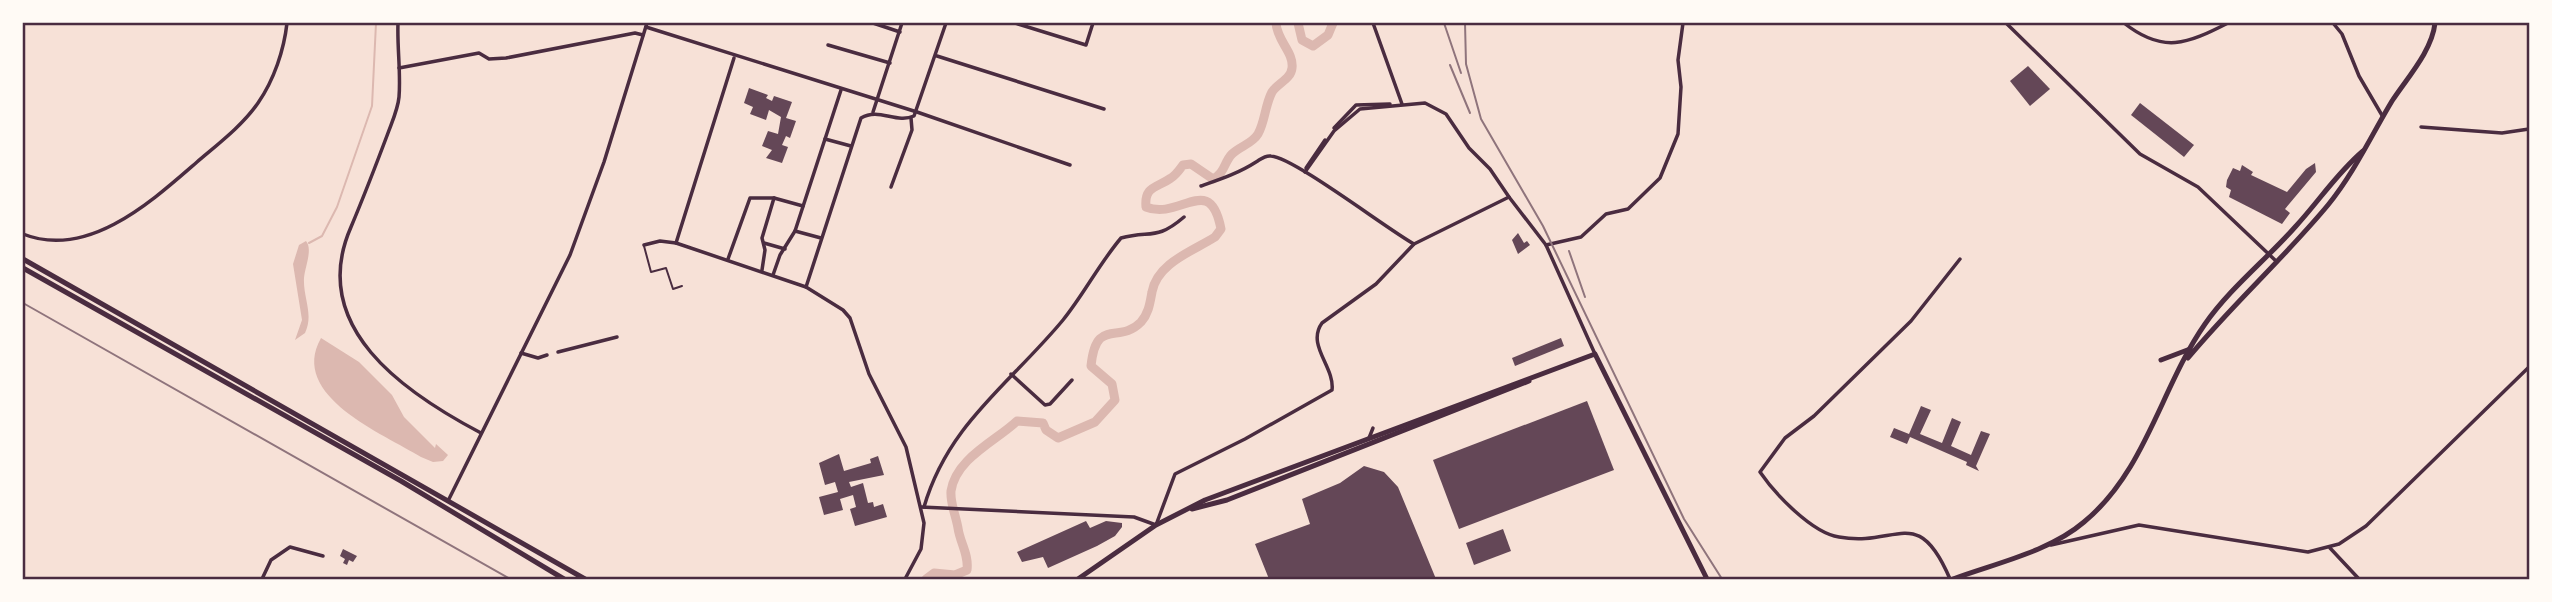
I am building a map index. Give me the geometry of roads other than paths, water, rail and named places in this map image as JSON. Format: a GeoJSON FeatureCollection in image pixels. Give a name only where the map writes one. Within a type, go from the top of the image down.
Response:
{"type":"FeatureCollection","features":[{"type":"Feature","properties":{"kind":"main road"},"geometry":{"type":"LineString","coordinates":[[2185,362],[2222,317],[2328,205],[2427,47],[2435,23]]}},
{"type":"Feature","properties":{"kind":"main road"},"geometry":{"type":"LineString","coordinates":[[1952,579],[2043,545],[2074,530],[2110,496],[2151,430],[2206,322],[2270,254],[2338,174],[2363,151]]}},
{"type":"Feature","properties":{"kind":"main road"},"geometry":{"type":"LineString","coordinates":[[23,259],[586,579]]}},
{"type":"Feature","properties":{"kind":"main road"},"geometry":{"type":"LineString","coordinates":[[23,268],[444,507],[564,579]]}},
{"type":"Feature","properties":{"kind":"main road"},"geometry":{"type":"LineString","coordinates":[[2161,360],[2190,349]]}},
{"type":"Feature","properties":{"kind":"main road"},"geometry":{"type":"LineString","coordinates":[[1078,579],[1156,525],[1217,495],[1595,354],[1707,579]]}},
{"type":"Feature","properties":{"kind":"main road"},"geometry":{"type":"LineString","coordinates":[[1191,509],[1227,500],[1499,395],[1541,375]]}},
{"type":"Feature","properties":{"kind":"main road"},"geometry":{"type":"LineString","coordinates":[[532,561],[530,554],[539,552]]}},
{"type":"Feature","properties":{"kind":"street"},"geometry":{"type":"LineString","coordinates":[[23,234],[48,239],[89,234],[135,212],[159,195],[243,122],[259,102],[276,65],[287,23]]}},
{"type":"Feature","properties":{"kind":"street"},"geometry":{"type":"LineString","coordinates":[[398,23],[399,98],[341,259],[341,297],[363,340],[400,384],[481,433]]}},
{"type":"Feature","properties":{"kind":"street"},"geometry":{"type":"LineString","coordinates":[[873,23],[900,32]]}},
{"type":"Feature","properties":{"kind":"street"},"geometry":{"type":"LineString","coordinates":[[873,112],[902,23]]}},
{"type":"Feature","properties":{"kind":"street"},"geometry":{"type":"LineString","coordinates":[[891,187],[912,130],[911,118],[917,112],[946,23]]}},
{"type":"Feature","properties":{"kind":"street"},"geometry":{"type":"LineString","coordinates":[[1015,23],[1086,45],[1093,23]]}},
{"type":"Feature","properties":{"kind":"street"},"geometry":{"type":"LineString","coordinates":[[1373,23],[1402,104]]}},
{"type":"Feature","properties":{"kind":"street"},"geometry":{"type":"LineString","coordinates":[[1546,244],[1581,237],[1606,214],[1628,209],[1660,178],[1678,134],[1681,87],[1678,60],[1683,23]]}},
{"type":"Feature","properties":{"kind":"street"},"geometry":{"type":"LineString","coordinates":[[2006,23],[2140,154],[2198,187],[2276,261]]}},
{"type":"Feature","properties":{"kind":"street"},"geometry":{"type":"LineString","coordinates":[[2124,23],[2150,41],[2165,44],[2184,42],[2228,23]]}},
{"type":"Feature","properties":{"kind":"street"},"geometry":{"type":"LineString","coordinates":[[2333,23],[2342,34],[2359,76],[2383,117]]}},
{"type":"Feature","properties":{"kind":"street"},"geometry":{"type":"LineString","coordinates":[[444,507],[574,242],[604,162],[646,25],[735,57],[917,112],[1070,165]]}},
{"type":"Feature","properties":{"kind":"street"},"geometry":{"type":"LineString","coordinates":[[398,68],[479,53],[489,60],[532,55],[635,33],[643,34]]}},
{"type":"Feature","properties":{"kind":"street"},"geometry":{"type":"LineString","coordinates":[[828,45],[890,63]]}},
{"type":"Feature","properties":{"kind":"street"},"geometry":{"type":"LineString","coordinates":[[937,56],[1104,109]]}},
{"type":"Feature","properties":{"kind":"street"},"geometry":{"type":"LineString","coordinates":[[676,243],[735,57]]}},
{"type":"Feature","properties":{"kind":"street"},"geometry":{"type":"LineString","coordinates":[[774,275],[780,255],[795,231],[841,90]]}},
{"type":"Feature","properties":{"kind":"street"},"geometry":{"type":"LineString","coordinates":[[1305,172],[1334,128],[1356,105],[1425,103],[1446,114],[1469,148],[1490,169],[1546,244],[1595,354]]}},
{"type":"Feature","properties":{"kind":"street"},"geometry":{"type":"LineString","coordinates":[[806,287],[861,118],[873,112],[911,118]]}},
{"type":"Feature","properties":{"kind":"street"},"geometry":{"type":"LineString","coordinates":[[2421,127],[2502,133],[2529,129]]}},
{"type":"Feature","properties":{"kind":"street"},"geometry":{"type":"LineString","coordinates":[[825,139],[851,146]]}},
{"type":"Feature","properties":{"kind":"street"},"geometry":{"type":"LineString","coordinates":[[1201,186],[1235,174],[1265,156],[1275,156],[1305,172],[1382,226],[1414,244]]}},
{"type":"Feature","properties":{"kind":"street"},"geometry":{"type":"LineString","coordinates":[[922,507],[1134,517],[1156,525],[1175,474],[1245,439],[1332,390],[1317,342],[1317,330],[1395,267],[1414,244],[1509,197]]}},
{"type":"Feature","properties":{"kind":"street"},"geometry":{"type":"LineString","coordinates":[[728,259],[750,198],[774,198],[803,206]]}},
{"type":"Feature","properties":{"kind":"street"},"geometry":{"type":"LineString","coordinates":[[762,270],[764,243],[774,198]]}},
{"type":"Feature","properties":{"kind":"street"},"geometry":{"type":"LineString","coordinates":[[922,507],[933,477],[954,439],[1062,321],[1089,278],[1121,237],[1152,236],[1172,227],[1184,217]]}},
{"type":"Feature","properties":{"kind":"street"},"geometry":{"type":"LineString","coordinates":[[795,231],[821,238]]}},
{"type":"Feature","properties":{"kind":"street"},"geometry":{"type":"LineString","coordinates":[[644,245],[660,241],[676,243],[762,270],[806,287],[850,317],[869,374],[901,432],[922,507],[924,523],[921,549],[905,579]]}},
{"type":"Feature","properties":{"kind":"street"},"geometry":{"type":"LineString","coordinates":[[764,243],[786,249]]}},
{"type":"Feature","properties":{"kind":"street"},"geometry":{"type":"LineString","coordinates":[[1952,579],[1940,556],[1917,534],[1899,532],[1851,538],[1833,536],[1806,519],[1771,489],[1760,472],[1785,438],[1814,416],[1911,321],[1960,259]]}},
{"type":"Feature","properties":{"kind":"street"},"geometry":{"type":"LineString","coordinates":[[558,352],[617,337]]}},
{"type":"Feature","properties":{"kind":"street"},"geometry":{"type":"LineString","coordinates":[[521,353],[539,359],[547,355]]}},
{"type":"Feature","properties":{"kind":"street"},"geometry":{"type":"LineString","coordinates":[[2043,545],[2066,543],[2139,525],[2292,551],[2330,548],[2366,526],[2529,367]]}},
{"type":"Feature","properties":{"kind":"street"},"geometry":{"type":"LineString","coordinates":[[1011,374],[1045,405],[1050,404],[1072,380]]}},
{"type":"Feature","properties":{"kind":"street"},"geometry":{"type":"LineString","coordinates":[[1369,438],[1373,428]]}},
{"type":"Feature","properties":{"kind":"street"},"geometry":{"type":"LineString","coordinates":[[262,579],[271,560],[290,547],[323,556]]}},
{"type":"Feature","properties":{"kind":"street"},"geometry":{"type":"LineString","coordinates":[[2330,548],[2359,579]]}},
{"type":"Feature","properties":{"kind":"lane"},"geometry":{"type":"LineString","coordinates":[[644,245],[651,272],[666,268],[673,289],[682,286]]}},
{"type":"Feature","properties":{"kind":"waterway"},"geometry":{"type":"LineString","coordinates":[[309,243],[322,236],[337,207],[372,106],[376,23]]}},
{"type":"Feature","properties":{"kind":"waterway"},"geometry":{"type":"LineString","coordinates":[[926,579],[934,573],[955,575],[967,570],[967,559],[952,505],[951,491],[960,469],[978,451],[1017,421],[1043,423],[1046,430],[1058,438],[1095,422],[1115,400],[1112,384],[1091,366],[1098,341],[1103,336],[1125,332],[1141,322],[1155,282],[1161,273],[1177,259],[1215,237],[1221,229],[1216,212],[1209,203],[1201,200],[1159,210],[1146,207],[1147,195],[1152,188],[1173,177],[1183,165],[1191,164],[1213,179],[1220,174],[1232,154],[1255,137],[1272,92],[1289,75],[1292,68],[1276,23]]}},
{"type":"Feature","properties":{"kind":"waterway"},"geometry":{"type":"LineString","coordinates":[[1298,23],[1302,40],[1313,46],[1328,35],[1333,23]]}},
{"type":"Feature","properties":{"kind":"railway"},"geometry":{"type":"LineString","coordinates":[[1444,23],[1461,73]]}},
{"type":"Feature","properties":{"kind":"railway"},"geometry":{"type":"LineString","coordinates":[[1465,23],[1466,64],[1481,119],[1543,226],[1684,519],[1722,579]]}},
{"type":"Feature","properties":{"kind":"railway"},"geometry":{"type":"LineString","coordinates":[[1450,65],[1470,113]]}},
{"type":"Feature","properties":{"kind":"railway"},"geometry":{"type":"LineString","coordinates":[[1569,251],[1585,297]]}},
{"type":"Feature","properties":{"kind":"railway"},"geometry":{"type":"LineString","coordinates":[[23,303],[510,579]]}}]}
